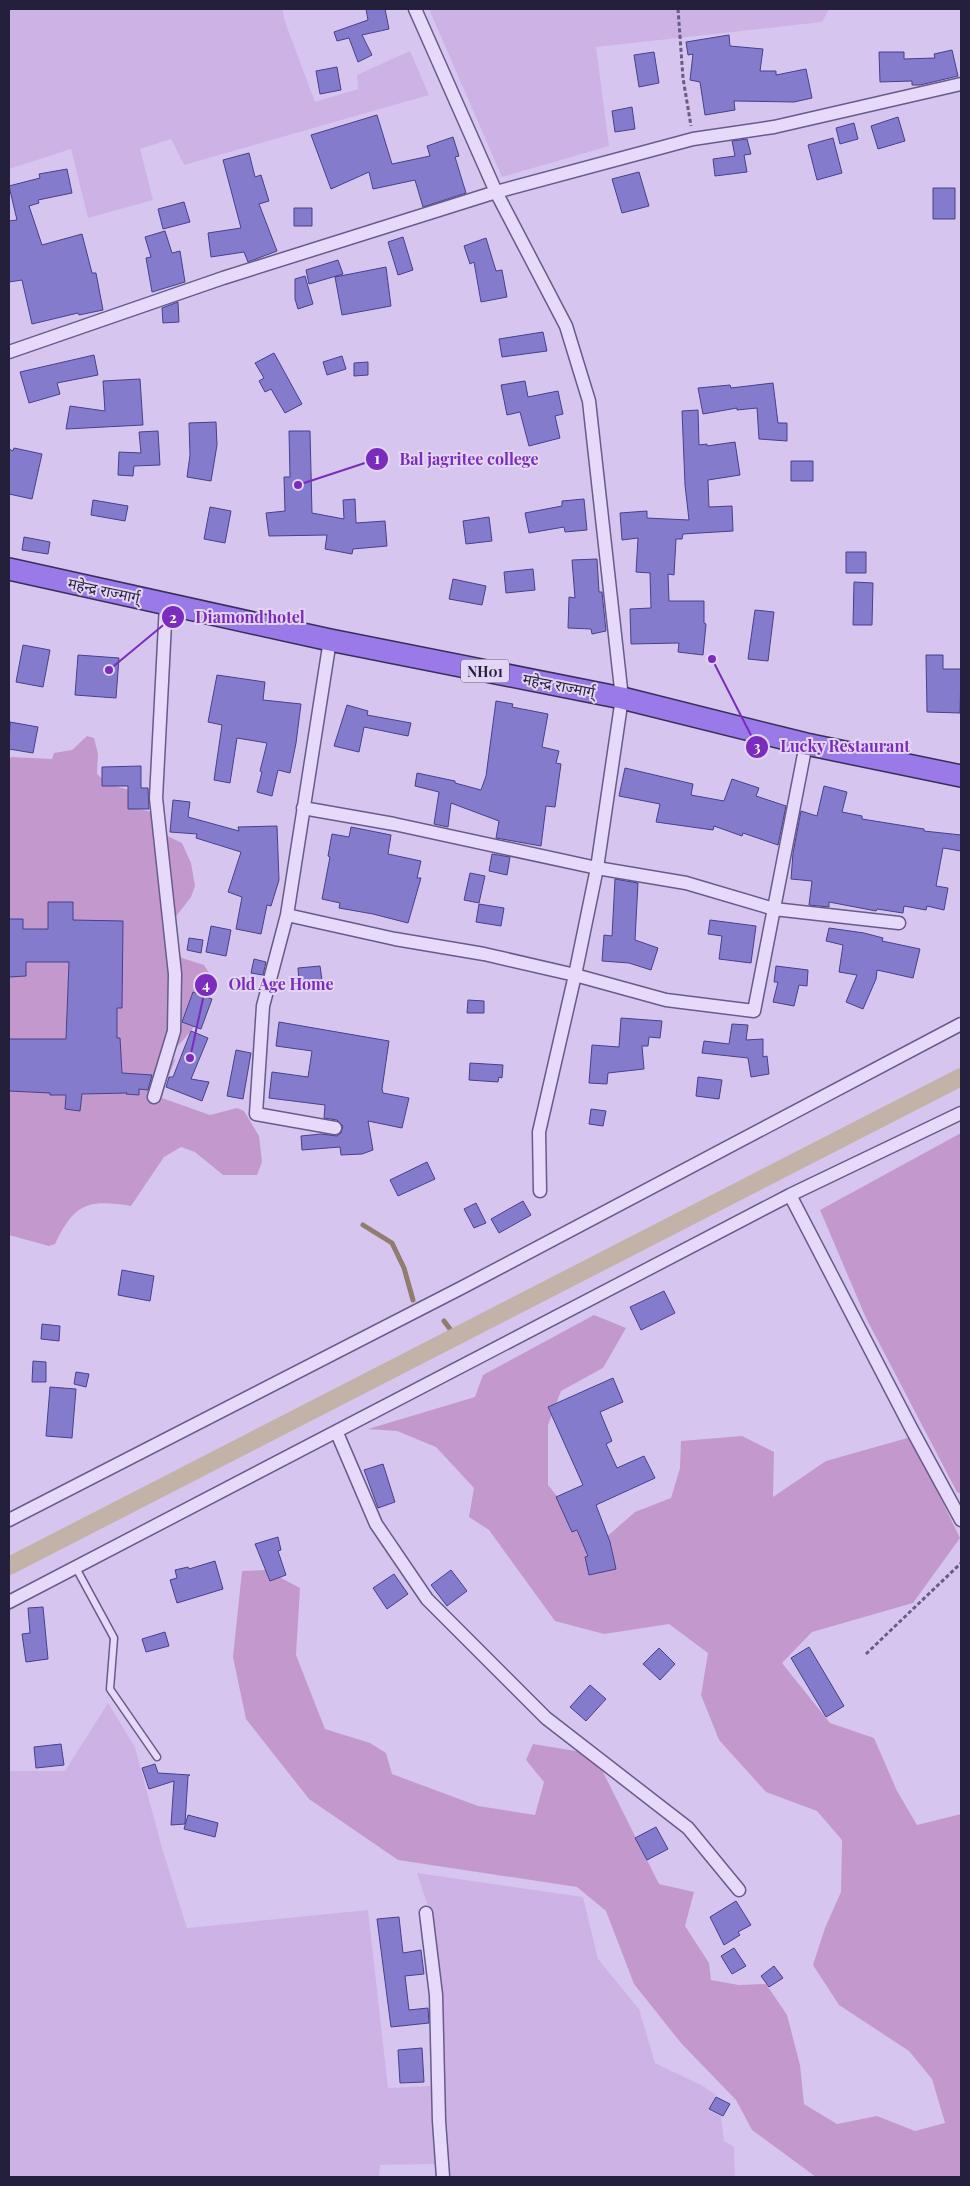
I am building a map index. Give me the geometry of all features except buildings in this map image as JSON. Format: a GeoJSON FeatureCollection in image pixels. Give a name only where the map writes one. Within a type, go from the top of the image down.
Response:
{"type":"FeatureCollection","features":[{"type":"Feature","properties":{"kind":"highway","name":"महेन्द्र राज्मार्ग्"},"geometry":{"type":"LineString","coordinates":[[9,569],[330,640],[622,698],[806,744],[961,776]]}},
{"type":"Feature","properties":{"kind":"street"},"geometry":{"type":"LineString","coordinates":[[415,9],[496,192],[566,326],[589,402],[622,698],[596,868],[575,975],[539,1132],[540,1191]]}},
{"type":"Feature","properties":{"kind":"street"},"geometry":{"type":"LineString","coordinates":[[9,352],[223,278],[496,192],[693,139],[774,127],[961,84]]}},
{"type":"Feature","properties":{"kind":"street"},"geometry":{"type":"LineString","coordinates":[[154,1097],[174,1031],[175,974],[156,798],[166,604]]}},
{"type":"Feature","properties":{"kind":"street"},"geometry":{"type":"LineString","coordinates":[[330,640],[286,915],[263,1006],[256,1114],[335,1128]]}},
{"type":"Feature","properties":{"kind":"street"},"geometry":{"type":"LineString","coordinates":[[286,915],[395,939],[484,954],[575,975],[666,1000],[754,1011],[806,744]]}},
{"type":"Feature","properties":{"kind":"street"},"geometry":{"type":"LineString","coordinates":[[303,808],[394,824],[596,868],[686,884],[774,909],[899,923]]}},
{"type":"Feature","properties":{"kind":"street"},"geometry":{"type":"LineString","coordinates":[[9,1520],[463,1287],[961,1024]]}},
{"type":"Feature","properties":{"kind":"street"},"geometry":{"type":"LineString","coordinates":[[9,1602],[337,1433],[790,1195],[961,1113]]}},
{"type":"Feature","properties":{"kind":"street"},"geometry":{"type":"LineString","coordinates":[[790,1195],[910,1428],[961,1520]]}},
{"type":"Feature","properties":{"kind":"street"},"geometry":{"type":"LineString","coordinates":[[337,1433],[376,1524],[427,1599],[546,1718],[688,1828],[739,1890]]}},
{"type":"Feature","properties":{"kind":"street"},"geometry":{"type":"LineString","coordinates":[[426,1913],[436,1995],[439,2121],[443,2177]]}},
{"type":"Feature","properties":{"kind":"lane"},"geometry":{"type":"LineString","coordinates":[[76,1568],[114,1638],[110,1689],[157,1758]]}},
{"type":"Feature","properties":{"kind":"path"},"geometry":{"type":"LineString","coordinates":[[678,9],[683,78],[693,139]]}},
{"type":"Feature","properties":{"kind":"path"},"geometry":{"type":"LineString","coordinates":[[866,1654],[961,1563]]}},
{"type":"Feature","properties":{"kind":"shaded area"},"geometry":{"type":"Polygon","coordinates":[[[9,9],[283,9],[284,19],[315,102],[358,89],[357,75],[410,51],[429,95],[184,165],[171,139],[140,149],[153,200],[88,218],[71,149],[9,169],[9,9]]]}},
{"type":"Feature","properties":{"kind":"shaded area"},"geometry":{"type":"Polygon","coordinates":[[[429,9],[829,9],[822,22],[596,47],[609,146],[502,177],[429,9]]]}},
{"type":"Feature","properties":{"kind":"shaded area"},"geometry":{"type":"Polygon","coordinates":[[[87,736],[94,738],[98,754],[97,774],[108,784],[129,790],[134,808],[161,814],[161,833],[182,843],[191,863],[195,886],[191,897],[174,919],[175,947],[182,958],[204,965],[213,979],[206,989],[202,1010],[194,1027],[165,1059],[169,1064],[176,1058],[166,1082],[162,1098],[210,1115],[237,1108],[244,1111],[259,1136],[262,1162],[257,1175],[223,1175],[195,1152],[181,1147],[164,1157],[131,1206],[104,1203],[84,1207],[69,1220],[55,1244],[49,1246],[9,1235],[9,760],[11,757],[52,759],[54,753],[72,750],[87,736]]]}},
{"type":"Feature","properties":{"kind":"shaded area"},"geometry":{"type":"Polygon","coordinates":[[[961,1133],[961,1494],[957,1492],[866,1318],[820,1210],[961,1133]]]}},
{"type":"Feature","properties":{"kind":"shaded area"},"geometry":{"type":"Polygon","coordinates":[[[594,1315],[626,1328],[603,1368],[561,1391],[548,1425],[548,1485],[571,1513],[588,1544],[610,1534],[635,1512],[671,1498],[680,1468],[681,1441],[742,1436],[774,1452],[773,1497],[826,1461],[911,1437],[960,1538],[913,1603],[812,1632],[782,1663],[830,1723],[874,1738],[897,1791],[917,1825],[961,1814],[961,2177],[816,2177],[752,2130],[736,2100],[681,2043],[634,1984],[606,1911],[577,1887],[398,1860],[309,1799],[246,1719],[233,1657],[242,1571],[266,1570],[300,1588],[296,1655],[325,1729],[370,1743],[386,1753],[392,1774],[478,1806],[535,1815],[544,1782],[526,1760],[533,1744],[594,1754],[659,1884],[694,1892],[685,1926],[709,1963],[711,1980],[739,1985],[766,1984],[787,2015],[800,2065],[804,2104],[837,2124],[877,2116],[915,2131],[945,2123],[932,2079],[909,2051],[839,2005],[813,1965],[825,1928],[841,1892],[842,1840],[817,1811],[766,1792],[719,1740],[701,1695],[708,1653],[669,1624],[604,1634],[555,1621],[489,1530],[469,1517],[474,1488],[436,1447],[397,1431],[368,1429],[475,1397],[483,1375],[594,1315]]]}},
{"type":"Feature","properties":{"kind":"shaded area"},"geometry":{"type":"Polygon","coordinates":[[[108,1703],[135,1747],[162,1848],[187,1928],[368,1910],[388,2088],[432,2086],[437,2164],[380,2165],[379,2177],[9,2177],[9,1771],[65,1771],[108,1703]]]}},
{"type":"Feature","properties":{"kind":"shaded area"},"geometry":{"type":"Polygon","coordinates":[[[417,1873],[583,1897],[598,1959],[639,2009],[655,2063],[703,2086],[716,2095],[708,2110],[721,2116],[724,2141],[734,2147],[735,2177],[447,2177],[430,1913],[417,1873]]]}},
{"type":"Feature","properties":{"kind":"waterway"},"geometry":{"type":"LineString","coordinates":[[9,1566],[961,1077]]}},
{"type":"Feature","properties":{"kind":"waterway"},"geometry":{"type":"LineString","coordinates":[[363,1225],[392,1243],[404,1268],[413,1300]]}},
{"type":"Feature","properties":{"kind":"waterway"},"geometry":{"type":"LineString","coordinates":[[444,1321],[456,1337]]}},
{"type":"Feature","properties":{"kind":"place","name":"Bal jagritee college"},"geometry":{"type":"Point","coordinates":[298,485]}},
{"type":"Feature","properties":{"kind":"place","name":"Lucky Restaurant"},"geometry":{"type":"Point","coordinates":[712,659]}},
{"type":"Feature","properties":{"kind":"place","name":"Diamond hotel"},"geometry":{"type":"Point","coordinates":[109,670]}},
{"type":"Feature","properties":{"kind":"place","name":"Old Age Home"},"geometry":{"type":"Point","coordinates":[190,1058]}}]}
